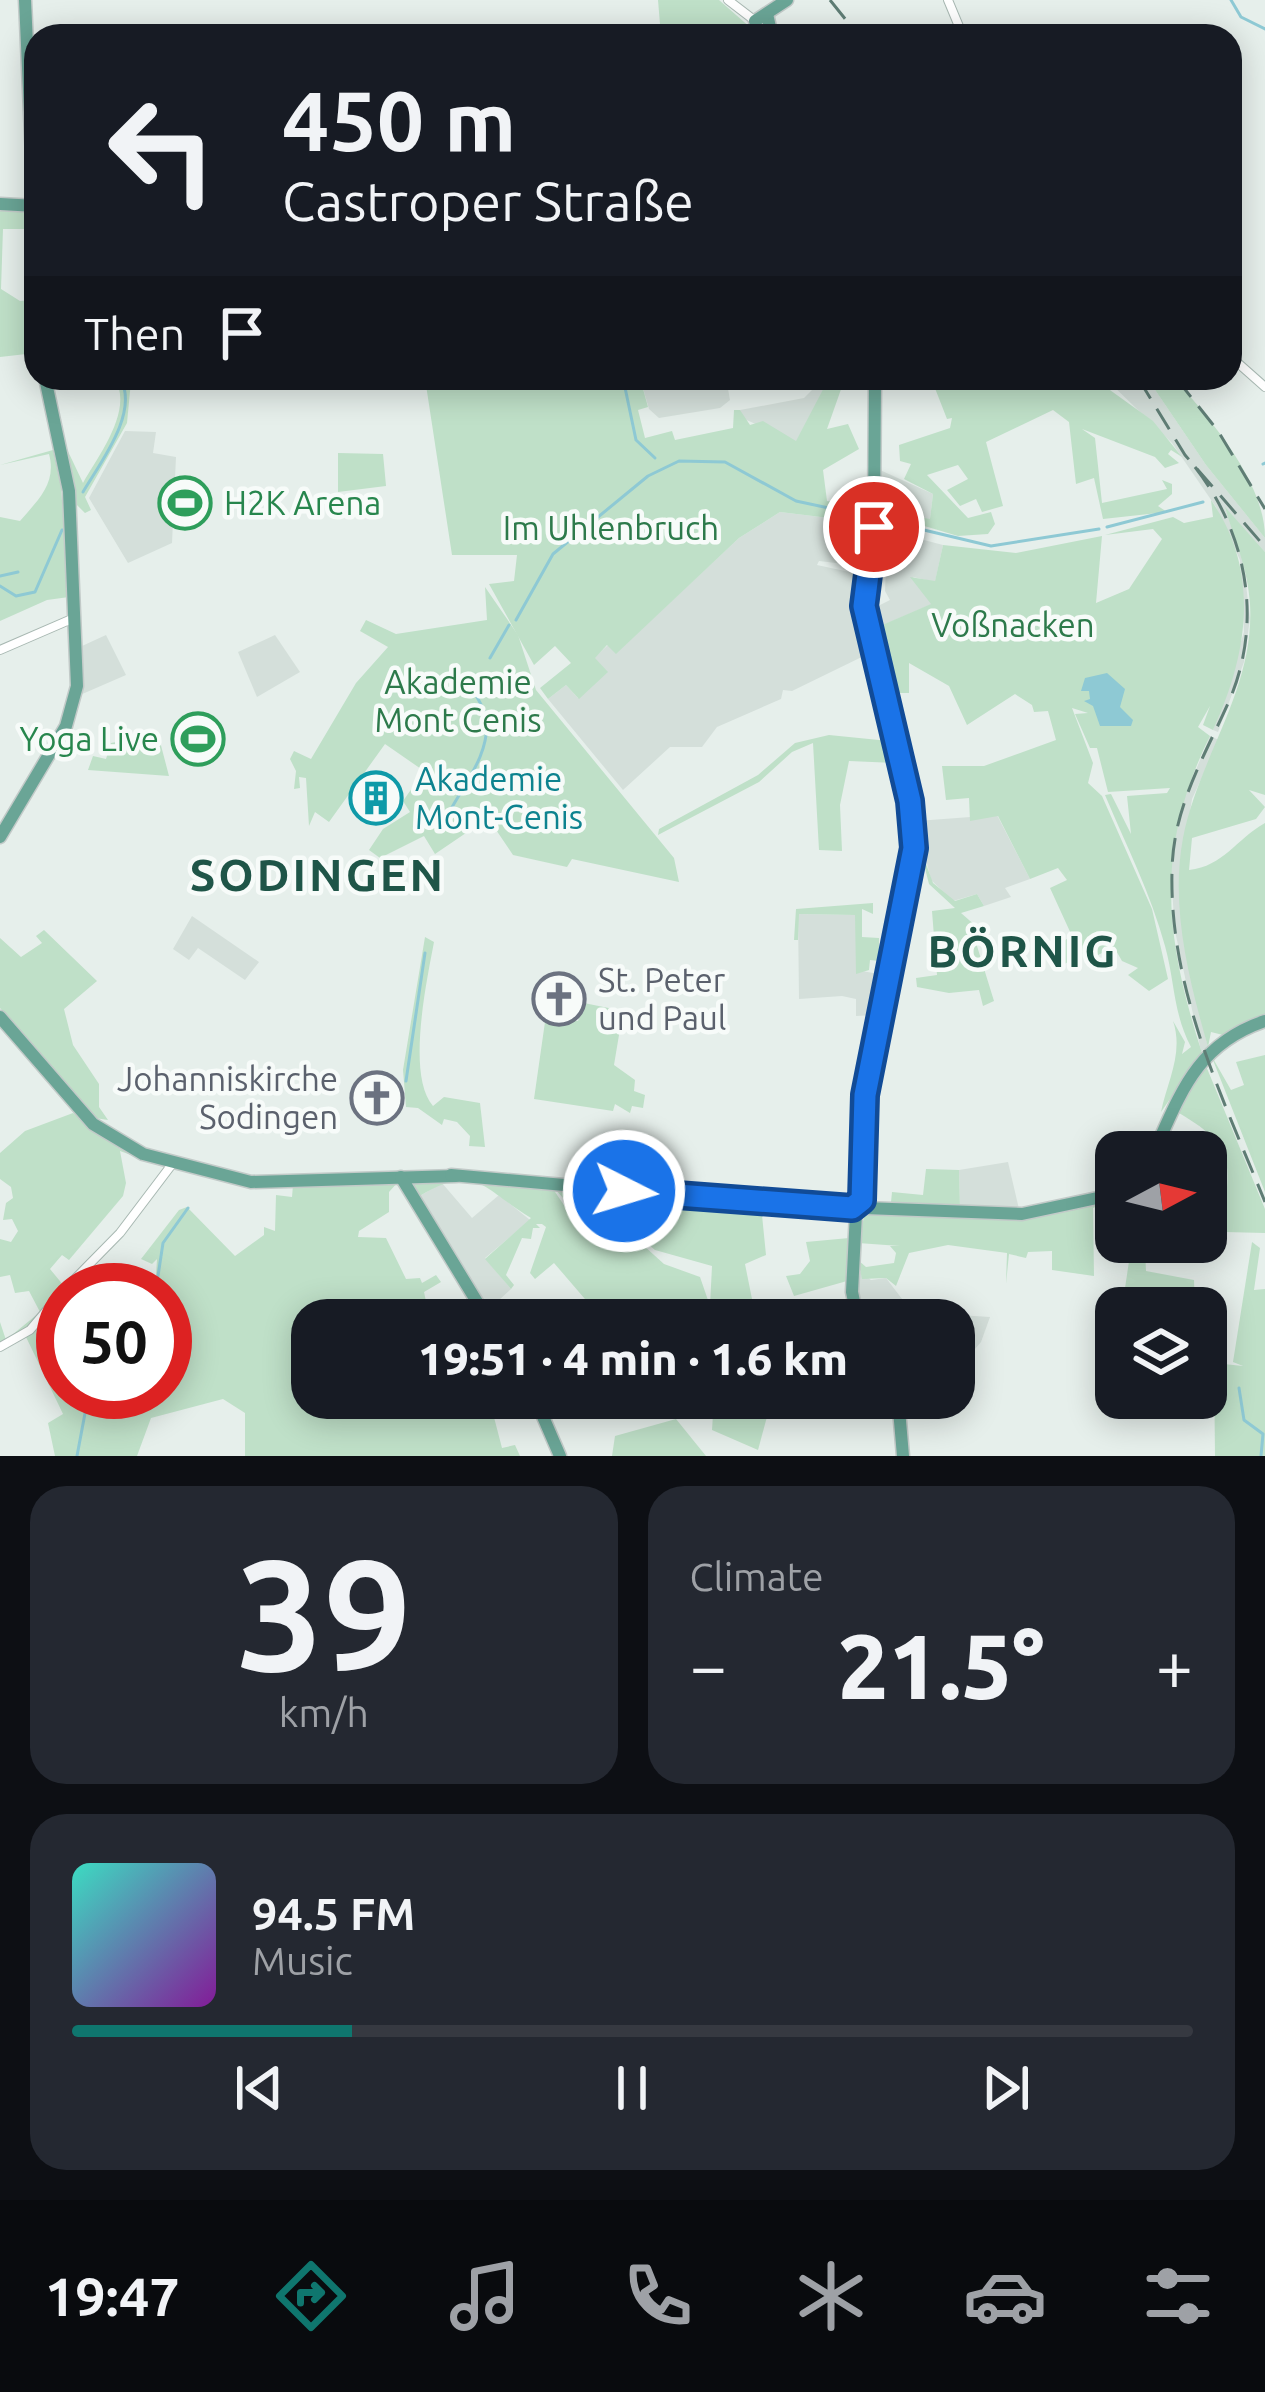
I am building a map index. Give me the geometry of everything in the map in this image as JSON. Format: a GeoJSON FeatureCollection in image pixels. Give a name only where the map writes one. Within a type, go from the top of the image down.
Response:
{"type":"FeatureCollection","features":[{"type":"Feature","properties":{"kind":"main road"},"geometry":{"type":"LineString","coordinates":[[763,24],[761,18],[787,0]]}},
{"type":"Feature","properties":{"kind":"main road"},"geometry":{"type":"LineString","coordinates":[[0,837],[72,710],[77,675],[67,475],[46,390]]}},
{"type":"Feature","properties":{"kind":"main road"},"geometry":{"type":"LineString","coordinates":[[854,1299],[865,1095],[914,848],[910,801],[863,599],[874,527],[875,390]]}},
{"type":"Feature","properties":{"kind":"main road"},"geometry":{"type":"LineString","coordinates":[[0,1017],[38,1066],[100,1130],[173,1163],[251,1182],[457,1176],[1017,1214],[1095,1199]]}},
{"type":"Feature","properties":{"kind":"main road"},"geometry":{"type":"LineString","coordinates":[[1165,1131],[1195,1066],[1226,1038],[1265,1021]]}},
{"type":"Feature","properties":{"kind":"main road"},"geometry":{"type":"LineString","coordinates":[[401,1176],[475,1299]]}},
{"type":"Feature","properties":{"kind":"main road"},"geometry":{"type":"LineString","coordinates":[[544,1419],[560,1456]]}},
{"type":"Feature","properties":{"kind":"main road"},"geometry":{"type":"LineString","coordinates":[[900,1419],[903,1456]]}},
{"type":"Feature","properties":{"kind":"street"},"geometry":{"type":"LineString","coordinates":[[728,0],[761,18]]}},
{"type":"Feature","properties":{"kind":"street"},"geometry":{"type":"LineString","coordinates":[[1242,367],[1265,387]]}},
{"type":"Feature","properties":{"kind":"street"},"geometry":{"type":"LineString","coordinates":[[0,650],[75,617]]}},
{"type":"Feature","properties":{"kind":"street"},"geometry":{"type":"LineString","coordinates":[[91,1263],[121,1233],[173,1163]]}},
{"type":"Feature","properties":{"kind":"street"},"geometry":{"type":"LineString","coordinates":[[0,1347],[36,1323]]}},
{"type":"Feature","properties":{"kind":"shaded area"},"geometry":{"type":"Polygon","coordinates":[[[643,390],[728,390],[730,400],[720,408],[659,418],[649,409],[643,390]]]}},
{"type":"Feature","properties":{"kind":"shaded area"},"geometry":{"type":"Polygon","coordinates":[[[812,390],[827,390],[796,442],[742,418],[740,410],[804,398],[812,390]]]}},
{"type":"Feature","properties":{"kind":"shaded area"},"geometry":{"type":"Polygon","coordinates":[[[1117,390],[1155,390],[1206,465],[1265,538],[1265,552],[1225,508],[1242,551],[1250,618],[1244,662],[1218,732],[1213,730],[1244,632],[1240,560],[1216,507],[1172,443],[1117,390]]]}},
{"type":"Feature","properties":{"kind":"shaded area"},"geometry":{"type":"Polygon","coordinates":[[[125,431],[156,432],[153,453],[176,457],[172,543],[128,563],[89,498],[125,431]]]}},
{"type":"Feature","properties":{"kind":"shaded area"},"geometry":{"type":"Polygon","coordinates":[[[880,470],[933,494],[930,520],[880,504],[880,470]]]}},
{"type":"Feature","properties":{"kind":"shaded area"},"geometry":{"type":"Polygon","coordinates":[[[780,512],[870,523],[861,566],[819,561],[817,565],[859,574],[872,652],[792,691],[783,690],[781,699],[717,727],[702,747],[670,747],[623,790],[548,699],[566,685],[578,698],[607,672],[594,658],[608,645],[616,653],[739,538],[780,512]]]}},
{"type":"Feature","properties":{"kind":"shaded area"},"geometry":{"type":"Polygon","coordinates":[[[878,528],[943,545],[935,582],[913,577],[932,604],[874,629],[868,602],[876,607],[890,600],[885,591],[886,570],[870,566],[878,528]]]}},
{"type":"Feature","properties":{"kind":"shaded area"},"geometry":{"type":"Polygon","coordinates":[[[106,635],[126,675],[80,695],[82,646],[106,635]]]}},
{"type":"Feature","properties":{"kind":"shaded area"},"geometry":{"type":"Polygon","coordinates":[[[275,635],[300,672],[257,697],[238,652],[275,635]]]}},
{"type":"Feature","properties":{"kind":"shaded area"},"geometry":{"type":"Polygon","coordinates":[[[1210,736],[1219,740],[1192,799],[1179,882],[1189,969],[1208,1047],[1201,1051],[1175,931],[1170,862],[1176,818],[1210,736]]]}},
{"type":"Feature","properties":{"kind":"shaded area"},"geometry":{"type":"Polygon","coordinates":[[[997,815],[1030,879],[1005,888],[1011,897],[984,906],[977,894],[953,901],[931,880],[917,821],[997,815]]]}},
{"type":"Feature","properties":{"kind":"shaded area"},"geometry":{"type":"Polygon","coordinates":[[[798,914],[856,915],[856,970],[879,974],[875,1015],[856,1016],[856,999],[842,996],[799,999],[798,914]]]}},
{"type":"Feature","properties":{"kind":"shaded area"},"geometry":{"type":"Polygon","coordinates":[[[192,916],[259,962],[245,980],[198,948],[189,960],[173,949],[192,916]]]}},
{"type":"Feature","properties":{"kind":"shaded area"},"geometry":{"type":"Polygon","coordinates":[[[1008,1162],[1019,1209],[960,1208],[959,1170],[1008,1162]]]}},
{"type":"Feature","properties":{"kind":"shaded area"},"geometry":{"type":"Polygon","coordinates":[[[442,1183],[472,1218],[499,1195],[530,1220],[485,1258],[511,1289],[500,1299],[483,1299],[418,1197],[442,1183]]]}},
{"type":"Feature","properties":{"kind":"shaded area"},"geometry":{"type":"Polygon","coordinates":[[[859,1271],[871,1280],[886,1278],[902,1299],[857,1299],[859,1271]]]}},
{"type":"Feature","properties":{"kind":"shaded area"},"geometry":{"type":"Polygon","coordinates":[[[975,1316],[990,1317],[975,1349],[975,1316]]]}},
{"type":"Feature","properties":{"kind":"green space"},"geometry":{"type":"Polygon","coordinates":[[[658,0],[719,0],[746,24],[660,24],[658,0]]]}},
{"type":"Feature","properties":{"kind":"green space"},"geometry":{"type":"Polygon","coordinates":[[[0,206],[24,209],[24,229],[3,229],[1,289],[24,301],[24,354],[0,357],[0,206]]]}},
{"type":"Feature","properties":{"kind":"green space"},"geometry":{"type":"Polygon","coordinates":[[[119,390],[130,390],[127,423],[85,497],[91,510],[85,513],[75,503],[65,445],[83,483],[105,446],[120,404],[119,390]]]}},
{"type":"Feature","properties":{"kind":"green space","name":"Im Uhlenbruch"},"geometry":{"type":"Polygon","coordinates":[[[427,390],[643,390],[648,407],[638,410],[645,438],[672,431],[675,440],[733,428],[734,410],[740,410],[750,425],[763,421],[796,441],[823,390],[841,390],[827,429],[848,424],[859,449],[823,470],[827,501],[870,508],[870,523],[780,512],[739,538],[616,654],[607,645],[595,658],[608,672],[579,699],[566,685],[548,699],[540,688],[571,663],[555,646],[534,665],[489,584],[514,581],[517,555],[452,555],[427,390]]]}},
{"type":"Feature","properties":{"kind":"green space"},"geometry":{"type":"Polygon","coordinates":[[[936,390],[1110,390],[1153,421],[1182,457],[1171,450],[1168,454],[1179,463],[1165,468],[1155,457],[1082,429],[1095,438],[1102,503],[1167,489],[1162,480],[1172,484],[1172,494],[1158,506],[1167,512],[1103,519],[1094,478],[1076,484],[1069,422],[1053,410],[986,442],[1003,506],[982,512],[976,499],[960,506],[947,490],[968,479],[958,465],[927,475],[968,518],[991,512],[995,524],[988,534],[958,536],[894,517],[897,513],[930,519],[933,494],[904,479],[911,464],[900,461],[899,445],[950,428],[952,418],[947,419],[936,390]]]}},
{"type":"Feature","properties":{"kind":"green space"},"geometry":{"type":"Polygon","coordinates":[[[1155,390],[1184,390],[1219,432],[1256,495],[1265,538],[1206,465],[1155,390]]]}},
{"type":"Feature","properties":{"kind":"green space"},"geometry":{"type":"Polygon","coordinates":[[[53,450],[61,487],[69,597],[47,600],[0,621],[0,517],[20,521],[44,490],[51,464],[49,454],[0,465],[53,450]]]}},
{"type":"Feature","properties":{"kind":"green space"},"geometry":{"type":"Polygon","coordinates":[[[338,453],[383,454],[386,486],[338,492],[338,453]]]}},
{"type":"Feature","properties":{"kind":"green space","name":"Voßnacken"},"geometry":{"type":"Polygon","coordinates":[[[1211,500],[1237,556],[1244,613],[1225,701],[1213,730],[1203,725],[1210,706],[1198,727],[1210,736],[1192,777],[1173,854],[1173,930],[1202,1053],[1161,1112],[1176,1056],[1173,1021],[1185,1042],[1182,1054],[1191,1047],[1159,927],[1145,889],[1105,795],[1111,794],[1131,834],[1127,796],[1167,793],[1170,788],[1108,792],[1097,748],[1090,748],[1075,714],[1088,713],[1072,708],[1093,763],[1088,783],[1102,796],[1152,909],[1168,979],[1149,991],[1128,975],[1138,968],[1122,961],[1114,947],[1092,958],[1092,948],[1056,969],[1045,952],[1072,936],[1050,888],[1067,880],[1058,868],[1030,879],[998,816],[970,821],[969,798],[946,800],[942,766],[984,766],[1056,740],[1048,711],[1034,712],[1032,705],[1015,694],[967,725],[949,686],[909,663],[909,693],[889,693],[873,629],[931,604],[910,577],[935,581],[943,545],[1016,553],[1102,536],[1096,603],[1129,589],[1162,539],[1153,529],[1105,535],[1173,517],[1184,523],[1213,517],[1211,500]]]}},
{"type":"Feature","properties":{"kind":"green space"},"geometry":{"type":"Polygon","coordinates":[[[1225,507],[1265,552],[1265,795],[1249,790],[1265,807],[1256,819],[1192,838],[1189,870],[1221,858],[1265,823],[1265,1017],[1223,1035],[1211,1032],[1208,1047],[1184,943],[1179,890],[1191,808],[1235,694],[1249,635],[1247,578],[1225,507]]]}},
{"type":"Feature","properties":{"kind":"green space","name":"Akademie Mont Cenis"},"geometry":{"type":"Polygon","coordinates":[[[485,587],[518,635],[536,690],[674,858],[679,882],[572,859],[567,867],[513,855],[488,818],[435,854],[424,836],[380,858],[369,850],[383,829],[410,812],[403,801],[424,771],[385,744],[329,822],[315,812],[309,826],[306,778],[299,777],[300,788],[294,789],[296,771],[290,759],[294,751],[311,759],[356,683],[388,647],[360,631],[366,620],[396,634],[487,620],[485,587]]]}},
{"type":"Feature","properties":{"kind":"green space"},"geometry":{"type":"Polygon","coordinates":[[[158,734],[169,776],[88,770],[93,756],[106,759],[111,743],[158,734]]]}},
{"type":"Feature","properties":{"kind":"green space"},"geometry":{"type":"Polygon","coordinates":[[[829,735],[889,741],[895,763],[849,761],[840,805],[842,851],[819,850],[813,743],[792,752],[759,782],[658,835],[659,829],[758,775],[795,743],[829,735]]]}},
{"type":"Feature","properties":{"kind":"green space"},"geometry":{"type":"Polygon","coordinates":[[[919,845],[933,883],[955,901],[977,894],[984,906],[961,913],[977,927],[973,933],[994,1001],[983,1006],[979,990],[949,993],[917,987],[916,978],[937,975],[932,911],[955,908],[929,884],[919,845]]]}},
{"type":"Feature","properties":{"kind":"green space"},"geometry":{"type":"Polygon","coordinates":[[[873,903],[873,914],[862,909],[862,937],[879,938],[879,961],[870,960],[869,970],[856,974],[855,915],[799,914],[798,940],[794,940],[796,909],[873,903]]]}},
{"type":"Feature","properties":{"kind":"green space"},"geometry":{"type":"Polygon","coordinates":[[[44,930],[97,981],[64,1009],[73,1045],[99,1084],[99,1107],[108,1120],[95,1118],[0,1008],[0,938],[21,957],[42,943],[36,936],[44,930]]]}},
{"type":"Feature","properties":{"kind":"green space"},"geometry":{"type":"Polygon","coordinates":[[[425,937],[434,942],[421,1027],[425,1092],[433,1106],[444,1097],[480,1103],[485,1147],[469,1146],[470,1136],[457,1122],[444,1119],[442,1125],[418,1108],[406,1107],[403,1070],[425,937]]]}},
{"type":"Feature","properties":{"kind":"green space"},"geometry":{"type":"Polygon","coordinates":[[[584,1003],[623,1011],[614,1065],[635,1080],[634,1091],[645,1095],[643,1108],[632,1106],[630,1113],[615,1104],[613,1111],[534,1099],[546,1015],[578,1021],[584,1003]]]}},
{"type":"Feature","properties":{"kind":"green space"},"geometry":{"type":"Polygon","coordinates":[[[1211,1055],[1231,1090],[1244,1085],[1236,1062],[1265,1055],[1265,1192],[1211,1055]]]}},
{"type":"Feature","properties":{"kind":"green space"},"geometry":{"type":"Polygon","coordinates":[[[1204,1061],[1265,1209],[1265,1233],[1227,1232],[1227,1131],[1206,1131],[1179,1113],[1204,1061]]]}},
{"type":"Feature","properties":{"kind":"green space"},"geometry":{"type":"Polygon","coordinates":[[[73,1113],[120,1149],[163,1167],[120,1151],[126,1183],[123,1196],[69,1260],[62,1255],[55,1263],[36,1263],[36,1304],[29,1291],[15,1293],[10,1275],[0,1277],[0,1239],[11,1242],[18,1231],[12,1219],[3,1220],[6,1203],[13,1198],[11,1187],[0,1179],[0,1153],[25,1131],[73,1113]]]}},
{"type":"Feature","properties":{"kind":"green space"},"geometry":{"type":"Polygon","coordinates":[[[926,1169],[959,1170],[960,1208],[891,1202],[892,1192],[923,1195],[926,1169]]]}},
{"type":"Feature","properties":{"kind":"green space"},"geometry":{"type":"Polygon","coordinates":[[[415,1180],[464,1180],[418,1197],[413,1187],[415,1180]]]}},
{"type":"Feature","properties":{"kind":"green space"},"geometry":{"type":"Polygon","coordinates":[[[468,1181],[551,1186],[568,1211],[623,1227],[664,1264],[700,1277],[708,1299],[585,1299],[554,1263],[535,1279],[530,1273],[546,1227],[542,1224],[533,1228],[531,1239],[522,1238],[506,1275],[514,1285],[511,1289],[485,1259],[531,1218],[468,1181]]]}},
{"type":"Feature","properties":{"kind":"green space"},"geometry":{"type":"Polygon","coordinates":[[[398,1182],[389,1192],[389,1212],[359,1231],[358,1237],[386,1238],[406,1279],[420,1278],[422,1283],[436,1275],[441,1282],[424,1292],[426,1299],[291,1299],[291,1419],[494,1419],[502,1448],[515,1445],[520,1456],[245,1456],[245,1413],[223,1399],[192,1407],[192,1263],[141,1259],[179,1210],[187,1207],[235,1256],[264,1235],[264,1227],[275,1231],[276,1195],[292,1197],[293,1185],[398,1182]]]}},
{"type":"Feature","properties":{"kind":"green space"},"geometry":{"type":"Polygon","coordinates":[[[553,1187],[776,1203],[761,1205],[766,1255],[745,1264],[752,1299],[710,1299],[712,1266],[655,1250],[625,1225],[574,1210],[553,1187]]]}},
{"type":"Feature","properties":{"kind":"green space"},"geometry":{"type":"Polygon","coordinates":[[[1095,1203],[1094,1276],[1052,1270],[1052,1251],[1028,1252],[1026,1258],[1009,1254],[1006,1284],[1007,1253],[948,1245],[909,1253],[896,1286],[886,1278],[862,1279],[858,1260],[866,1267],[894,1263],[896,1253],[890,1246],[900,1246],[858,1243],[865,1213],[1055,1212],[1095,1203]]]}},
{"type":"Feature","properties":{"kind":"green space"},"geometry":{"type":"Polygon","coordinates":[[[849,1238],[847,1281],[794,1296],[786,1276],[800,1274],[810,1261],[806,1242],[849,1238]]]}},
{"type":"Feature","properties":{"kind":"green space"},"geometry":{"type":"Polygon","coordinates":[[[1252,1242],[1260,1248],[1254,1290],[1265,1289],[1265,1456],[1215,1456],[1215,1419],[1227,1419],[1227,1364],[1243,1366],[1233,1362],[1252,1242]]]}},
{"type":"Feature","properties":{"kind":"green space"},"geometry":{"type":"Polygon","coordinates":[[[1129,1263],[1146,1263],[1146,1271],[1194,1280],[1194,1287],[1125,1287],[1129,1263]]]}},
{"type":"Feature","properties":{"kind":"green space"},"geometry":{"type":"Polygon","coordinates":[[[36,1315],[36,1358],[26,1337],[0,1350],[0,1322],[6,1340],[36,1315]]]}},
{"type":"Feature","properties":{"kind":"green space"},"geometry":{"type":"Polygon","coordinates":[[[55,1419],[151,1419],[137,1456],[55,1456],[48,1423],[55,1419]]]}},
{"type":"Feature","properties":{"kind":"green space"},"geometry":{"type":"Polygon","coordinates":[[[676,1419],[706,1456],[612,1456],[615,1436],[676,1419]]]}},
{"type":"Feature","properties":{"kind":"green space"},"geometry":{"type":"Polygon","coordinates":[[[713,1419],[766,1419],[758,1450],[712,1430],[713,1419]]]}},
{"type":"Feature","properties":{"kind":"water"},"geometry":{"type":"Polygon","coordinates":[[[1107,673],[1125,689],[1120,707],[1133,720],[1131,726],[1100,726],[1093,706],[1084,701],[1090,699],[1089,691],[1081,691],[1085,678],[1107,673]]]}},
{"type":"Feature","properties":{"kind":"waterway"},"geometry":{"type":"LineString","coordinates":[[1231,0],[1241,17],[1265,29]]}},
{"type":"Feature","properties":{"kind":"waterway"},"geometry":{"type":"LineString","coordinates":[[83,492],[122,421],[125,390]]}},
{"type":"Feature","properties":{"kind":"waterway"},"geometry":{"type":"LineString","coordinates":[[626,390],[636,440],[655,458]]}},
{"type":"Feature","properties":{"kind":"waterway"},"geometry":{"type":"LineString","coordinates":[[516,620],[553,554],[648,476],[679,461],[725,462],[796,501],[866,516]]}},
{"type":"Feature","properties":{"kind":"waterway"},"geometry":{"type":"LineString","coordinates":[[1107,527],[1203,502]]}},
{"type":"Feature","properties":{"kind":"waterway"},"geometry":{"type":"LineString","coordinates":[[882,520],[991,546],[1099,529]]}},
{"type":"Feature","properties":{"kind":"waterway"},"geometry":{"type":"LineString","coordinates":[[0,586],[16,596],[35,592],[62,530]]}},
{"type":"Feature","properties":{"kind":"waterway"},"geometry":{"type":"LineString","coordinates":[[0,576],[18,572]]}},
{"type":"Feature","properties":{"kind":"waterway"},"geometry":{"type":"LineString","coordinates":[[490,658],[509,625]]}},
{"type":"Feature","properties":{"kind":"waterway"},"geometry":{"type":"LineString","coordinates":[[451,809],[476,766],[487,730],[471,683]]}},
{"type":"Feature","properties":{"kind":"waterway"},"geometry":{"type":"LineString","coordinates":[[406,1081],[425,953]]}},
{"type":"Feature","properties":{"kind":"waterway"},"geometry":{"type":"LineString","coordinates":[[160,1263],[163,1243],[188,1208]]}},
{"type":"Feature","properties":{"kind":"waterway"},"geometry":{"type":"LineString","coordinates":[[1239,1388],[1244,1420],[1263,1434],[1261,1456]]}},
{"type":"Feature","properties":{"kind":"waterway"},"geometry":{"type":"LineString","coordinates":[[77,1456],[84,1419]]}},
{"type":"Feature","properties":{"kind":"railway"},"geometry":{"type":"LineString","coordinates":[[830,0],[849,24]]}},
{"type":"Feature","properties":{"kind":"railway"},"geometry":{"type":"LineString","coordinates":[[1145,390],[1185,455],[1265,547]]}},
{"type":"Feature","properties":{"kind":"railway"},"geometry":{"type":"LineString","coordinates":[[1186,390],[1218,431],[1265,509]]}},
{"type":"Feature","properties":{"kind":"railway"},"geometry":{"type":"LineString","coordinates":[[1195,467],[1213,493],[1238,549],[1247,609],[1246,639],[1230,699],[1178,825],[1173,915],[1201,1041],[1265,1202]]}},
{"type":"Feature","properties":{"kind":"place","name":"H2K Arena"},"geometry":{"type":"Point","coordinates":[185,503]}},
{"type":"Feature","properties":{"kind":"place","name":"Yoga Live"},"geometry":{"type":"Point","coordinates":[198,739]}},
{"type":"Feature","properties":{"kind":"place","name":"Akademie Mont-Cenis"},"geometry":{"type":"Point","coordinates":[376,798]}},
{"type":"Feature","properties":{"kind":"place","name":"St. Peter und Paul"},"geometry":{"type":"Point","coordinates":[559,999]}},
{"type":"Feature","properties":{"kind":"place","name":"Johanniskirche Sodingen"},"geometry":{"type":"Point","coordinates":[377,1098]}},
{"type":"Feature","properties":{"kind":"district","name":"SODINGEN"},"geometry":{"type":"Point","coordinates":[318,875]}},
{"type":"Feature","properties":{"kind":"district","name":"BÖRNIG"},"geometry":{"type":"Point","coordinates":[1023,951]}},
{"type":"Feature","properties":{"kind":"route"},"geometry":{"type":"LineString","coordinates":[[624,1191],[852,1208],[854,1201],[862,1200],[865,1095],[914,848],[910,801],[864,606],[863,583],[874,527]]}}]}
